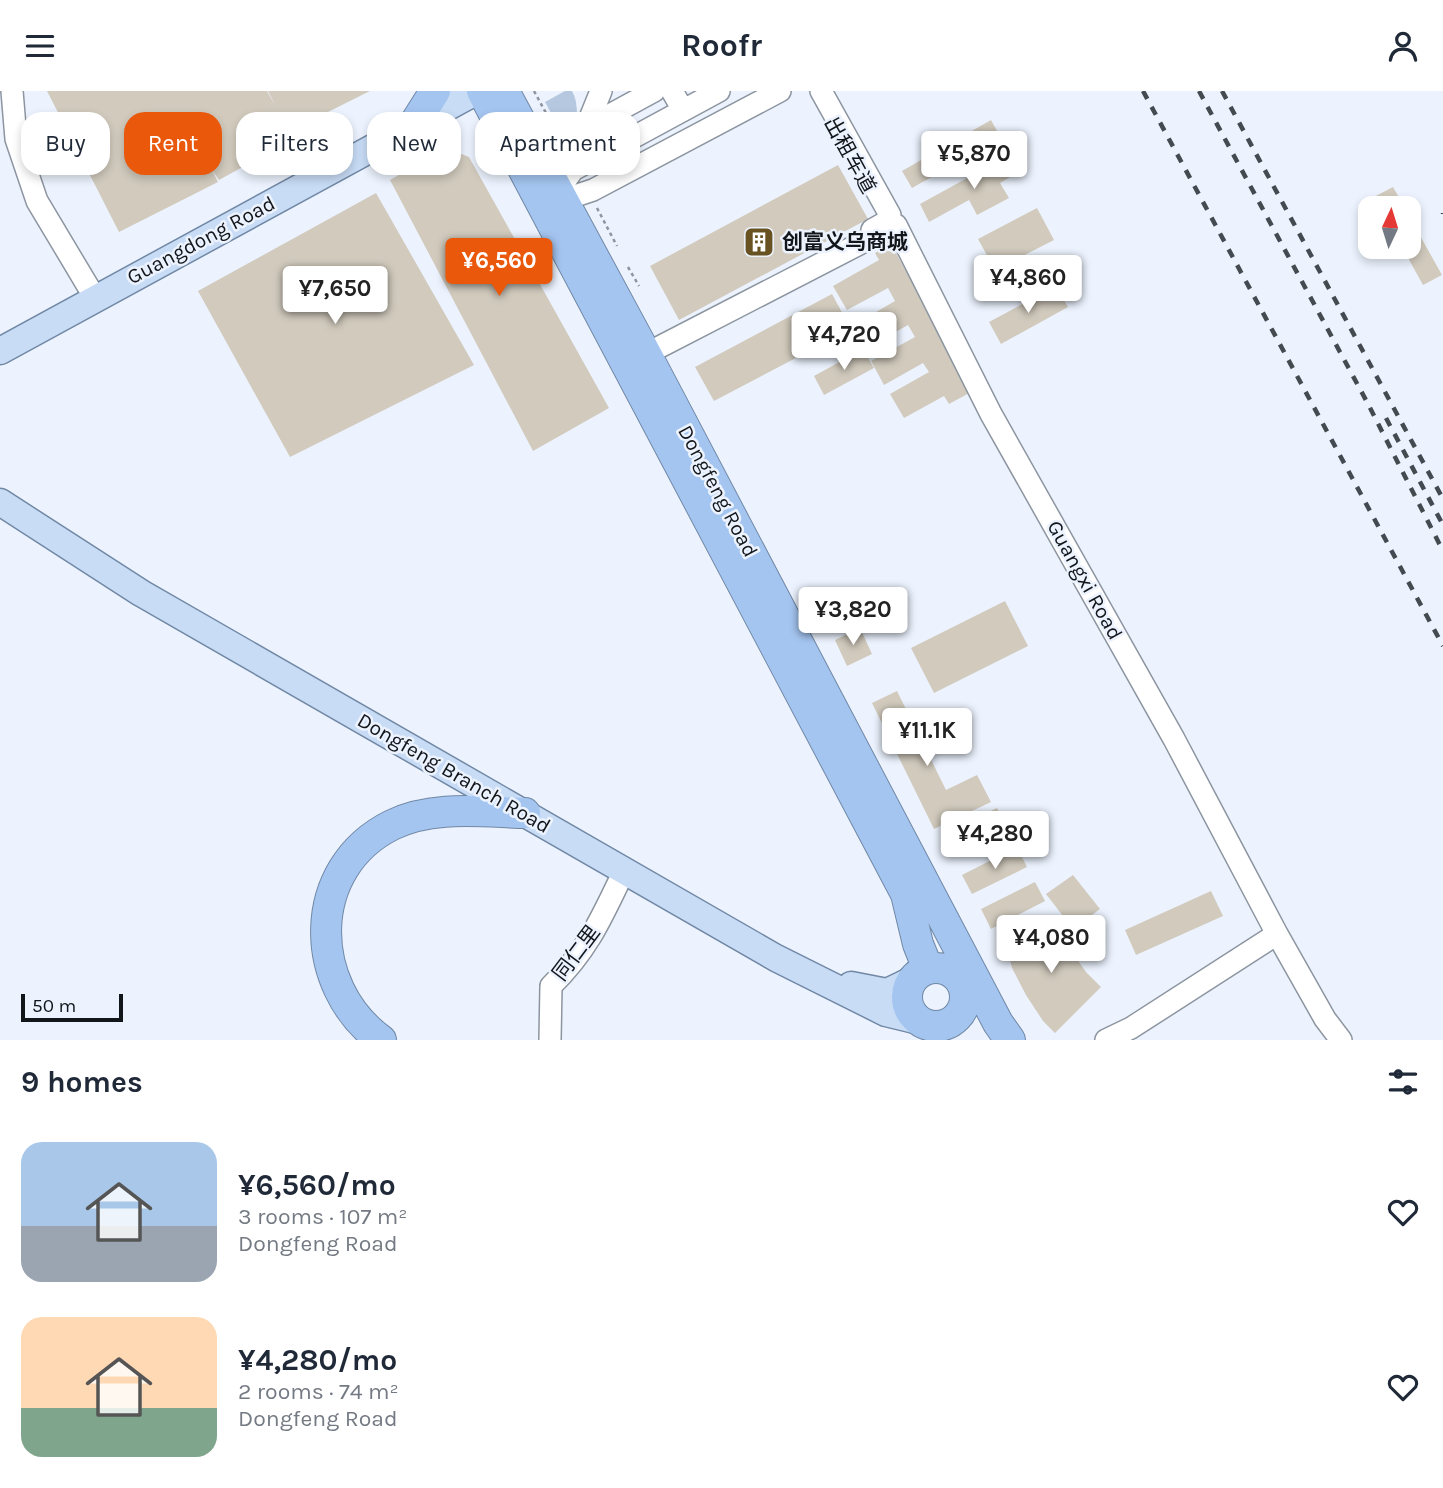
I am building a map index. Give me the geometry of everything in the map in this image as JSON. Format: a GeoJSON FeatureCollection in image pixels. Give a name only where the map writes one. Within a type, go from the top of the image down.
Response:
{"type":"FeatureCollection","features":[{"type":"Feature","properties":{"kind":"highway"},"geometry":{"type":"LineString","coordinates":[[421,112],[435,91]]}},
{"type":"Feature","properties":{"kind":"highway","name":"Dongfeng Road"},"geometry":{"type":"LineString","coordinates":[[479,91],[906,894],[908,1006],[931,1034]]}},
{"type":"Feature","properties":{"kind":"highway","name":"Dongfeng Road"},"geometry":{"type":"LineString","coordinates":[[504,91],[516,112]]}},
{"type":"Feature","properties":{"kind":"highway","name":"Dongfeng Road"},"geometry":{"type":"LineString","coordinates":[[550,175],[1004,1032]]}},
{"type":"Feature","properties":{"kind":"highway"},"geometry":{"type":"LineString","coordinates":[[381,1040],[351,1012],[337,986],[328,958],[327,904],[342,871],[363,845],[392,825],[418,816],[447,811],[525,813]]}},
{"type":"Feature","properties":{"kind":"highway"},"geometry":{"type":"LineString","coordinates":[[965,959],[965,989],[965,1005],[961,1014],[931,1034],[906,980],[944,969],[957,977],[965,989],[1004,1032]]}},
{"type":"Feature","properties":{"kind":"main road","name":"Guangdong Road"},"geometry":{"type":"LineString","coordinates":[[439,112],[479,91]]}},
{"type":"Feature","properties":{"kind":"main road","name":"Guangdong Road"},"geometry":{"type":"LineString","coordinates":[[0,351],[367,150]]}},
{"type":"Feature","properties":{"kind":"main road","name":"Dongfeng Branch Road"},"geometry":{"type":"LineString","coordinates":[[0,493],[143,584],[778,952],[856,988],[906,980]]}},
{"type":"Feature","properties":{"kind":"main road","name":"Dongfeng Branch Road"},"geometry":{"type":"LineString","coordinates":[[0,502],[141,593],[776,958],[906,980]]}},
{"type":"Feature","properties":{"kind":"street"},"geometry":{"type":"LineString","coordinates":[[12,91],[16,139],[37,201],[94,298]]}},
{"type":"Feature","properties":{"kind":"street"},"geometry":{"type":"LineString","coordinates":[[593,112],[601,91]]}},
{"type":"Feature","properties":{"kind":"street"},"geometry":{"type":"LineString","coordinates":[[621,112],[654,91]]}},
{"type":"Feature","properties":{"kind":"street"},"geometry":{"type":"LineString","coordinates":[[640,127],[679,103],[710,91]]}},
{"type":"Feature","properties":{"kind":"street"},"geometry":{"type":"LineString","coordinates":[[719,91],[679,103],[573,170],[565,181],[563,201],[593,190],[780,91]]}},
{"type":"Feature","properties":{"kind":"street"},"geometry":{"type":"LineString","coordinates":[[618,177],[633,175],[794,91]]}},
{"type":"Feature","properties":{"kind":"street","name":"出租车道"},"geometry":{"type":"LineString","coordinates":[[809,91],[819,98],[884,217],[890,221]]}},
{"type":"Feature","properties":{"kind":"street","name":"出租车道"},"geometry":{"type":"LineString","coordinates":[[821,91],[890,221]]}},
{"type":"Feature","properties":{"kind":"street"},"geometry":{"type":"LineString","coordinates":[[646,354],[821,263],[890,221]]}},
{"type":"Feature","properties":{"kind":"street","name":"Guangxi Road"},"geometry":{"type":"LineString","coordinates":[[890,221],[991,414],[1174,739],[1325,1019],[1341,1040]]}},
{"type":"Feature","properties":{"kind":"street","name":"同仁里"},"geometry":{"type":"LineString","coordinates":[[550,1040],[551,986],[594,934],[624,871]]}},
{"type":"Feature","properties":{"kind":"street"},"geometry":{"type":"LineString","coordinates":[[1106,1040],[1152,1015],[1277,933]]}},
{"type":"Feature","properties":{"kind":"path"},"geometry":{"type":"LineString","coordinates":[[605,223],[617,246]]}},
{"type":"Feature","properties":{"kind":"path"},"geometry":{"type":"LineString","coordinates":[[628,267],[639,286]]}},
{"type":"Feature","properties":{"kind":"shaded area"},"geometry":{"type":"Polygon","coordinates":[[[565,91],[572,91],[577,112],[551,112],[545,102],[565,91]]]}},
{"type":"Feature","properties":{"kind":"building"},"geometry":{"type":"Polygon","coordinates":[[[47,91],[267,91],[276,107],[268,91],[370,91],[328,112],[236,112],[236,171],[219,180],[216,175],[222,175],[222,112],[124,112],[124,175],[214,175],[218,182],[119,232],[90,175],[110,175],[110,112],[58,112],[47,91]]]}},
{"type":"Feature","properties":{"kind":"building"},"geometry":{"type":"Polygon","coordinates":[[[991,120],[1001,138],[912,188],[902,171],[991,120]]]}},
{"type":"Feature","properties":{"kind":"building"},"geometry":{"type":"Polygon","coordinates":[[[461,154],[469,157],[475,168],[475,175],[479,175],[609,408],[533,451],[390,180],[399,175],[461,175],[461,154]]]}},
{"type":"Feature","properties":{"kind":"building"},"geometry":{"type":"Polygon","coordinates":[[[1009,155],[1019,172],[1000,183],[1009,198],[977,215],[969,200],[929,222],[920,204],[1009,155]]]}},
{"type":"Feature","properties":{"kind":"building","name":"创富义乌商城"},"geometry":{"type":"Polygon","coordinates":[[[838,165],[868,219],[679,320],[650,266],[838,165]]]}},
{"type":"Feature","properties":{"kind":"building"},"geometry":{"type":"Polygon","coordinates":[[[1393,187],[1398,196],[1376,196],[1393,187]]]}},
{"type":"Feature","properties":{"kind":"building"},"geometry":{"type":"Polygon","coordinates":[[[376,193],[474,365],[290,457],[198,291],[376,193]]]}},
{"type":"Feature","properties":{"kind":"building"},"geometry":{"type":"Polygon","coordinates":[[[1037,208],[1054,240],[995,270],[978,239],[1037,208]]]}},
{"type":"Feature","properties":{"kind":"building"},"geometry":{"type":"Polygon","coordinates":[[[1421,237],[1442,275],[1423,285],[1409,259],[1421,259],[1421,237]]]}},
{"type":"Feature","properties":{"kind":"building"},"geometry":{"type":"Polygon","coordinates":[[[891,244],[973,391],[949,404],[944,396],[904,418],[890,394],[929,372],[923,363],[884,385],[871,361],[915,337],[908,325],[865,349],[852,326],[895,301],[888,288],[847,310],[833,286],[879,260],[875,253],[891,244]]]}},
{"type":"Feature","properties":{"kind":"building"},"geometry":{"type":"Polygon","coordinates":[[[1056,286],[1068,307],[1001,344],[989,322],[1056,286]]]}},
{"type":"Feature","properties":{"kind":"building"},"geometry":{"type":"Polygon","coordinates":[[[832,294],[851,329],[714,401],[695,367],[832,294]]]}},
{"type":"Feature","properties":{"kind":"building"},"geometry":{"type":"Polygon","coordinates":[[[863,349],[874,368],[824,395],[814,376],[863,349]]]}},
{"type":"Feature","properties":{"kind":"building"},"geometry":{"type":"Polygon","coordinates":[[[1005,601],[1028,646],[934,693],[911,648],[1005,601]]]}},
{"type":"Feature","properties":{"kind":"building"},"geometry":{"type":"Polygon","coordinates":[[[860,628],[872,654],[847,666],[835,640],[860,628]]]}},
{"type":"Feature","properties":{"kind":"building"},"geometry":{"type":"Polygon","coordinates":[[[897,691],[946,790],[977,775],[991,802],[934,829],[872,703],[897,691]]]}},
{"type":"Feature","properties":{"kind":"building"},"geometry":{"type":"Polygon","coordinates":[[[997,808],[1008,830],[954,856],[943,834],[997,808]]]}},
{"type":"Feature","properties":{"kind":"building"},"geometry":{"type":"Polygon","coordinates":[[[1017,847],[1027,867],[972,894],[962,875],[1017,847]]]}},
{"type":"Feature","properties":{"kind":"building"},"geometry":{"type":"Polygon","coordinates":[[[1073,875],[1100,909],[1073,929],[1046,894],[1073,875]]]}},
{"type":"Feature","properties":{"kind":"building"},"geometry":{"type":"Polygon","coordinates":[[[1035,882],[1045,901],[991,929],[981,909],[1035,882]]]}},
{"type":"Feature","properties":{"kind":"building"},"geometry":{"type":"Polygon","coordinates":[[[1211,891],[1223,916],[1136,955],[1125,930],[1211,891]]]}},
{"type":"Feature","properties":{"kind":"building"},"geometry":{"type":"Polygon","coordinates":[[[1067,927],[1079,962],[1101,987],[1055,1033],[1043,1021],[1026,995],[1012,968],[1005,940],[1067,927]]]}},
{"type":"Feature","properties":{"kind":"railway"},"geometry":{"type":"LineString","coordinates":[[1143,91],[1443,646]]}},
{"type":"Feature","properties":{"kind":"railway"},"geometry":{"type":"LineString","coordinates":[[1199,91],[1367,402],[1443,551]]}},
{"type":"Feature","properties":{"kind":"railway"},"geometry":{"type":"LineString","coordinates":[[1222,91],[1443,499]]}},
{"type":"Feature","properties":{"kind":"railway"},"geometry":{"type":"LineString","coordinates":[[1386,418],[1443,525]]}},
{"type":"Feature","properties":{"kind":"place","name":"创富义乌商城"},"geometry":{"type":"Point","coordinates":[759,242]}}]}
